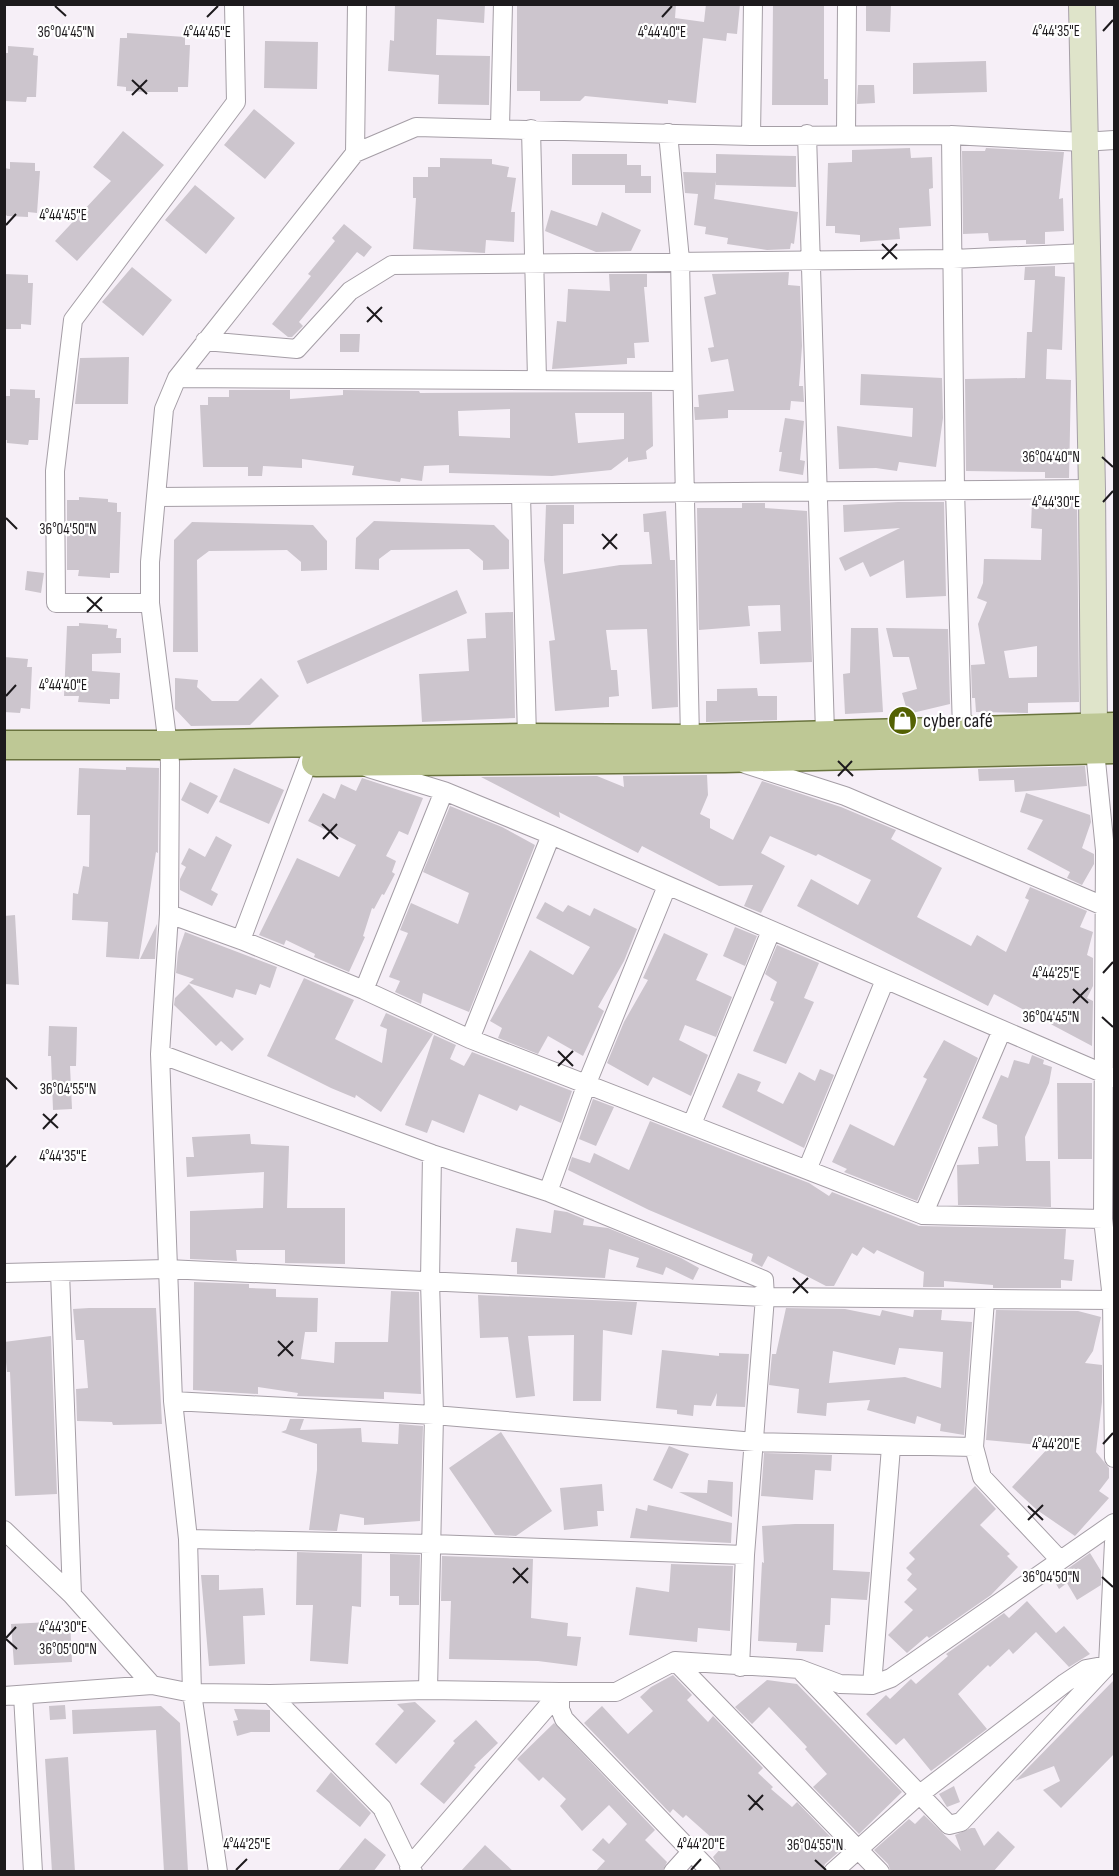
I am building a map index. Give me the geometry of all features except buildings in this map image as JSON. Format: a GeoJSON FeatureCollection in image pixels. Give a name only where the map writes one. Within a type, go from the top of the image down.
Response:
{"type":"FeatureCollection","features":[{"type":"Feature","properties":{"kind":"main road"},"geometry":{"type":"LineString","coordinates":[[4,762],[527,738],[690,739],[962,729],[1104,738]]}},
{"type":"Feature","properties":{"kind":"main road"},"geometry":{"type":"LineString","coordinates":[[4,745],[308,762],[725,758],[1104,738]]}},
{"type":"Feature","properties":{"kind":"street"},"geometry":{"type":"LineString","coordinates":[[150,603],[57,603],[55,471],[73,320],[236,102],[234,4]]}},
{"type":"Feature","properties":{"kind":"street"},"geometry":{"type":"LineString","coordinates":[[356,153],[357,4]]}},
{"type":"Feature","properties":{"kind":"street"},"geometry":{"type":"LineString","coordinates":[[501,127],[503,4]]}},
{"type":"Feature","properties":{"kind":"street"},"geometry":{"type":"LineString","coordinates":[[751,136],[753,4]]}},
{"type":"Feature","properties":{"kind":"street"},"geometry":{"type":"LineString","coordinates":[[846,134],[847,4]]}},
{"type":"Feature","properties":{"kind":"street"},"geometry":{"type":"LineString","coordinates":[[1082,4],[1083,142],[1092,489],[1104,738],[1105,850],[1109,908],[1110,1076],[1103,1219],[1113,1300],[1114,1458]]}},
{"type":"Feature","properties":{"kind":"street"},"geometry":{"type":"LineString","coordinates":[[218,1872],[192,1693],[188,1539],[173,1401],[160,1054],[169,914],[169,753],[150,603],[150,562],[164,409],[177,378],[356,153],[416,127],[501,127],[751,136],[951,135],[1083,142],[1114,140]]}},
{"type":"Feature","properties":{"kind":"street"},"geometry":{"type":"LineString","coordinates":[[531,129],[537,379]]}},
{"type":"Feature","properties":{"kind":"street"},"geometry":{"type":"LineString","coordinates":[[668,133],[680,260],[683,494],[690,739]]}},
{"type":"Feature","properties":{"kind":"street"},"geometry":{"type":"LineString","coordinates":[[807,134],[825,733]]}},
{"type":"Feature","properties":{"kind":"street"},"geometry":{"type":"LineString","coordinates":[[951,135],[955,489],[962,729]]}},
{"type":"Feature","properties":{"kind":"street"},"geometry":{"type":"LineString","coordinates":[[205,341],[297,349],[350,291],[392,265],[680,260],[953,259],[1086,253]]}},
{"type":"Feature","properties":{"kind":"street"},"geometry":{"type":"LineString","coordinates":[[177,378],[681,381]]}},
{"type":"Feature","properties":{"kind":"street"},"geometry":{"type":"LineString","coordinates":[[157,497],[1092,489]]}},
{"type":"Feature","properties":{"kind":"street"},"geometry":{"type":"LineString","coordinates":[[521,494],[527,738]]}},
{"type":"Feature","properties":{"kind":"street"},"geometry":{"type":"LineString","coordinates":[[725,758],[845,796],[1109,908]]}},
{"type":"Feature","properties":{"kind":"street"},"geometry":{"type":"LineString","coordinates":[[345,761],[444,791],[551,835],[1110,1076]]}},
{"type":"Feature","properties":{"kind":"street"},"geometry":{"type":"LineString","coordinates":[[241,939],[308,762]]}},
{"type":"Feature","properties":{"kind":"street"},"geometry":{"type":"LineString","coordinates":[[364,990],[444,791]]}},
{"type":"Feature","properties":{"kind":"street"},"geometry":{"type":"LineString","coordinates":[[470,1039],[551,835]]}},
{"type":"Feature","properties":{"kind":"street"},"geometry":{"type":"LineString","coordinates":[[548,1192],[587,1083],[667,886]]}},
{"type":"Feature","properties":{"kind":"street"},"geometry":{"type":"LineString","coordinates":[[169,914],[241,939],[364,990],[470,1039],[923,1215],[1103,1219]]}},
{"type":"Feature","properties":{"kind":"street"},"geometry":{"type":"LineString","coordinates":[[692,1124],[771,931]]}},
{"type":"Feature","properties":{"kind":"street"},"geometry":{"type":"LineString","coordinates":[[807,1170],[885,980]]}},
{"type":"Feature","properties":{"kind":"street"},"geometry":{"type":"LineString","coordinates":[[923,1215],[1002,1030]]}},
{"type":"Feature","properties":{"kind":"street"},"geometry":{"type":"LineString","coordinates":[[160,1054],[432,1154],[548,1192],[764,1280],[765,1297],[745,1555],[740,1666]]}},
{"type":"Feature","properties":{"kind":"street"},"geometry":{"type":"LineString","coordinates":[[428,1690],[434,1414],[430,1282],[432,1154]]}},
{"type":"Feature","properties":{"kind":"street"},"geometry":{"type":"LineString","coordinates":[[4,1273],[167,1269],[765,1297],[1113,1300]]}},
{"type":"Feature","properties":{"kind":"street"},"geometry":{"type":"LineString","coordinates":[[60,1272],[72,1595]]}},
{"type":"Feature","properties":{"kind":"street"},"geometry":{"type":"LineString","coordinates":[[985,1300],[975,1447],[982,1478],[1060,1560]]}},
{"type":"Feature","properties":{"kind":"street"},"geometry":{"type":"LineString","coordinates":[[173,1401],[434,1414],[755,1442],[891,1447],[975,1447]]}},
{"type":"Feature","properties":{"kind":"street"},"geometry":{"type":"LineString","coordinates":[[872,1685],[891,1447]]}},
{"type":"Feature","properties":{"kind":"street"},"geometry":{"type":"LineString","coordinates":[[4,1696],[152,1685],[192,1693],[270,1694],[428,1690],[616,1692],[675,1661],[800,1669],[840,1684],[872,1685],[891,1678],[1114,1523]]}},
{"type":"Feature","properties":{"kind":"street"},"geometry":{"type":"LineString","coordinates":[[4,1530],[72,1595],[152,1685]]}},
{"type":"Feature","properties":{"kind":"street"},"geometry":{"type":"LineString","coordinates":[[188,1539],[431,1544],[745,1555]]}},
{"type":"Feature","properties":{"kind":"street"},"geometry":{"type":"LineString","coordinates":[[800,1669],[949,1825],[961,1822],[1108,1665],[1114,1542]]}},
{"type":"Feature","properties":{"kind":"street"},"geometry":{"type":"LineString","coordinates":[[675,1661],[880,1872]]}},
{"type":"Feature","properties":{"kind":"street"},"geometry":{"type":"LineString","coordinates":[[833,1872],[920,1794],[1065,1683],[1086,1669],[1108,1665]]}},
{"type":"Feature","properties":{"kind":"street"},"geometry":{"type":"LineString","coordinates":[[270,1694],[382,1808],[411,1869],[560,1692]]}},
{"type":"Feature","properties":{"kind":"street"},"geometry":{"type":"LineString","coordinates":[[560,1692],[560,1709],[564,1719],[711,1872]]}},
{"type":"Feature","properties":{"kind":"street"},"geometry":{"type":"LineString","coordinates":[[23,1695],[33,1872]]}},
{"type":"Feature","properties":{"kind":"street"},"geometry":{"type":"LineString","coordinates":[[673,1872],[692,1852]]}},
{"type":"Feature","properties":{"kind":"place","name":"cyber café"},"geometry":{"type":"Point","coordinates":[902,720]}}]}
